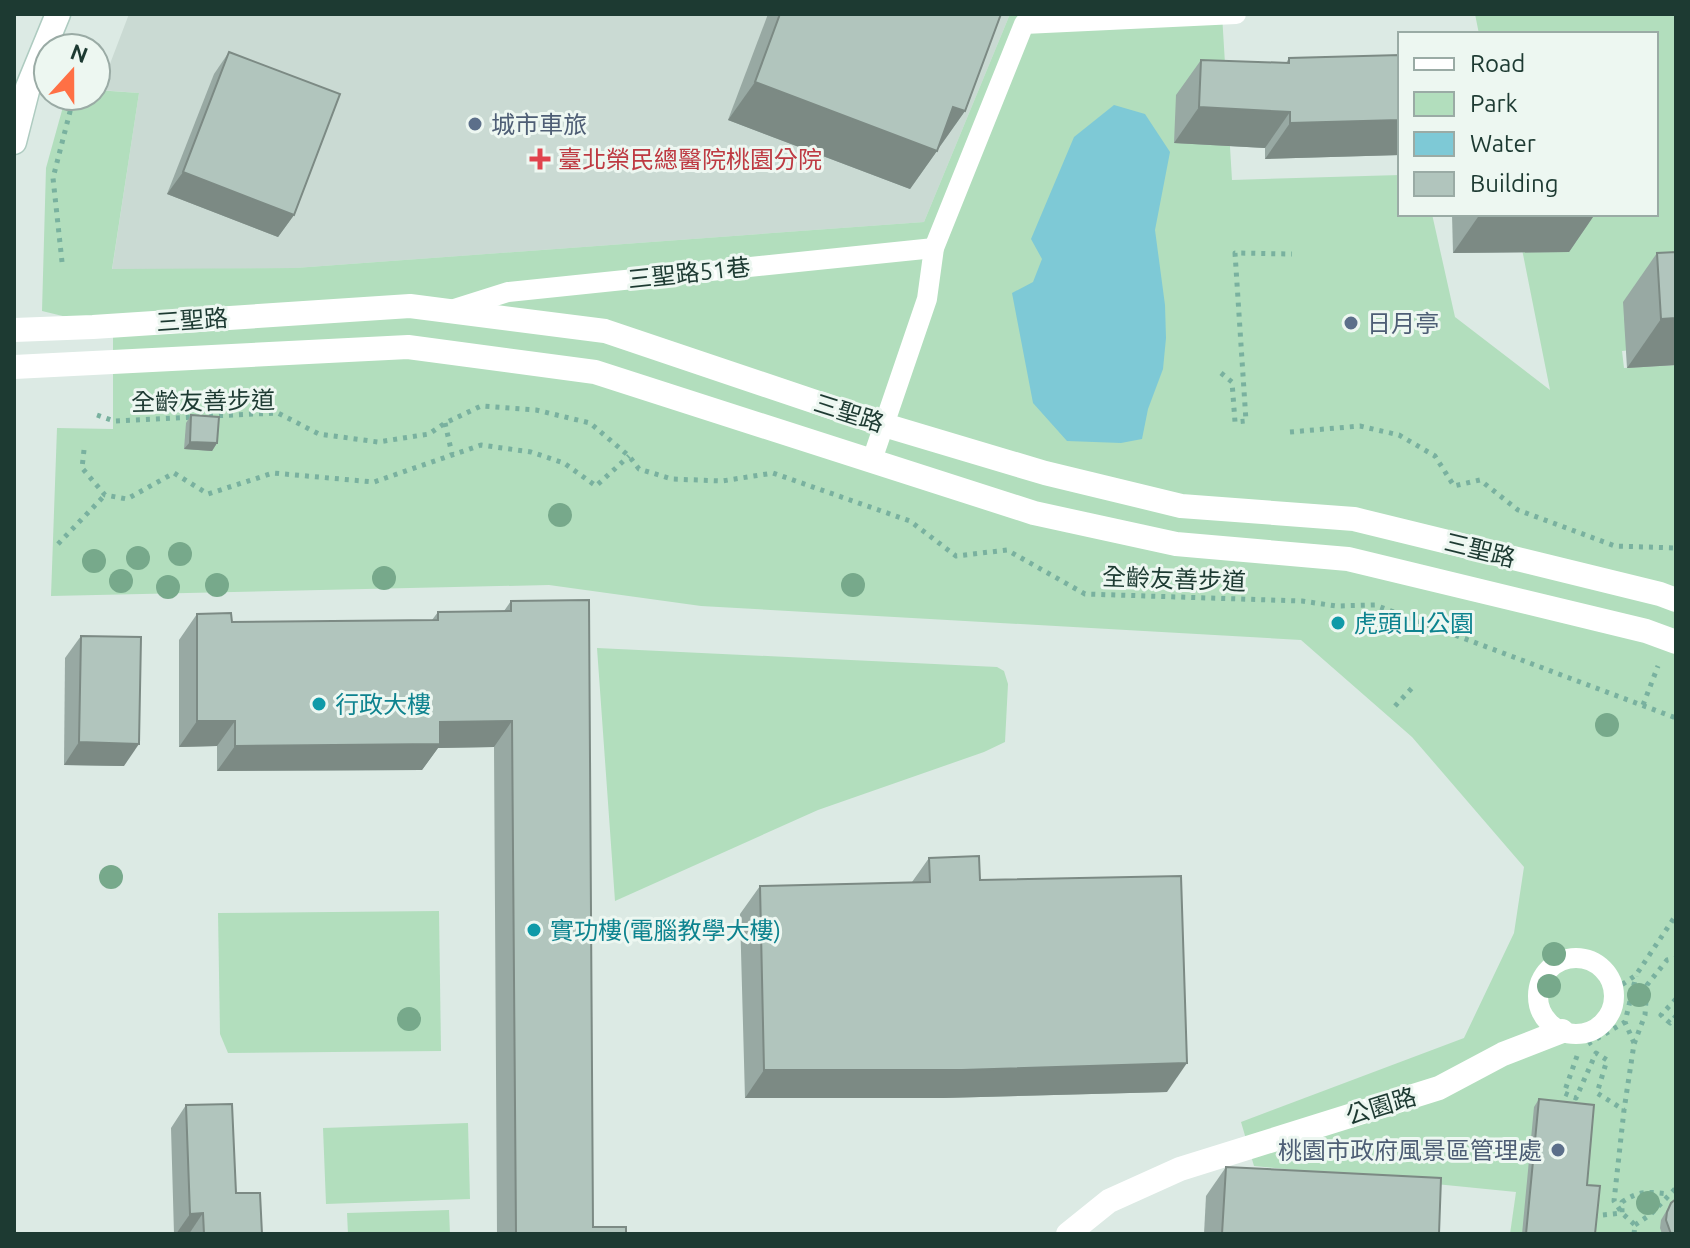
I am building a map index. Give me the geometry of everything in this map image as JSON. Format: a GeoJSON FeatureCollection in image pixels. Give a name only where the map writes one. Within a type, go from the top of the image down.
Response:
{"type":"FeatureCollection","features":[{"type":"Feature","properties":{"kind":"street"},"geometry":{"type":"LineString","coordinates":[[14,142],[28,87],[58,14]]}},
{"type":"Feature","properties":{"kind":"street","name":"三聖路"},"geometry":{"type":"LineString","coordinates":[[14,330],[410,306],[605,331],[884,425],[1045,473],[1181,506],[1354,519],[1676,600]]}},
{"type":"Feature","properties":{"kind":"street","name":"三聖路"},"geometry":{"type":"LineString","coordinates":[[14,367],[408,347],[595,372],[1034,513],[1176,544],[1348,559],[1646,631],[1676,642]]}},
{"type":"Feature","properties":{"kind":"street","name":"公園路"},"geometry":{"type":"LineString","coordinates":[[1068,1234],[1109,1201],[1180,1169],[1439,1088],[1503,1054],[1562,1031]]}},
{"type":"Feature","properties":{"kind":"lane"},"geometry":{"type":"LineString","coordinates":[[872,460],[927,299],[934,248],[1024,24],[1236,14]]}},
{"type":"Feature","properties":{"kind":"lane","name":"三聖路51巷"},"geometry":{"type":"LineString","coordinates":[[446,311],[508,292],[934,248]]}},
{"type":"Feature","properties":{"kind":"lane"},"geometry":{"type":"LineString","coordinates":[[1562,1031],[1543,1014],[1538,1001],[1541,980],[1554,965],[1570,958],[1589,960],[1604,970],[1614,990]]}},
{"type":"Feature","properties":{"kind":"lane","name":"公園路"},"geometry":{"type":"LineString","coordinates":[[1562,1031],[1575,1034],[1600,1026],[1614,1004],[1614,990]]}},
{"type":"Feature","properties":{"kind":"path"},"geometry":{"type":"LineString","coordinates":[[62,262],[53,178],[70,112]]}},
{"type":"Feature","properties":{"kind":"path"},"geometry":{"type":"LineString","coordinates":[[1221,373],[1232,382],[1235,422],[1246,421],[1235,253],[1292,254]]}},
{"type":"Feature","properties":{"kind":"path","name":"全齡友善步道"},"geometry":{"type":"LineString","coordinates":[[97,415],[114,421],[278,413],[319,434],[378,442],[429,434],[481,406],[536,410],[590,423],[629,456],[639,469],[672,479],[722,481],[773,473],[910,521],[956,556],[1007,550],[1085,594],[1302,601],[1336,606],[1375,605],[1676,718]]}},
{"type":"Feature","properties":{"kind":"path"},"geometry":{"type":"LineString","coordinates":[[445,423],[452,454]]}},
{"type":"Feature","properties":{"kind":"path"},"geometry":{"type":"LineString","coordinates":[[1290,432],[1360,426],[1399,435],[1435,456],[1454,486],[1480,480],[1518,510],[1615,546],[1676,548]]}},
{"type":"Feature","properties":{"kind":"path"},"geometry":{"type":"LineString","coordinates":[[84,450],[82,468],[105,495],[127,499],[174,473],[208,494],[273,473],[374,482],[481,445],[531,452],[564,463],[596,486],[629,456]]}},
{"type":"Feature","properties":{"kind":"path"},"geometry":{"type":"LineString","coordinates":[[58,544],[105,495]]}},
{"type":"Feature","properties":{"kind":"path"},"geometry":{"type":"LineString","coordinates":[[1643,705],[1658,666]]}},
{"type":"Feature","properties":{"kind":"path"},"geometry":{"type":"LineString","coordinates":[[1395,706],[1412,688]]}},
{"type":"Feature","properties":{"kind":"path"},"geometry":{"type":"LineString","coordinates":[[1634,1044],[1625,1022],[1636,975],[1676,915]]}},
{"type":"Feature","properties":{"kind":"path"},"geometry":{"type":"LineString","coordinates":[[1635,1225],[1614,1201],[1634,1044],[1645,1015],[1647,985],[1667,960],[1676,958]]}},
{"type":"Feature","properties":{"kind":"path"},"geometry":{"type":"LineString","coordinates":[[1614,990],[1636,975]]}},
{"type":"Feature","properties":{"kind":"path"},"geometry":{"type":"LineString","coordinates":[[1676,999],[1661,1015],[1670,1023],[1676,1016]]}},
{"type":"Feature","properties":{"kind":"path"},"geometry":{"type":"LineString","coordinates":[[1624,1110],[1597,1093],[1607,1060],[1596,1053],[1576,1098],[1564,1093],[1580,1049],[1625,1022]]}},
{"type":"Feature","properties":{"kind":"path"},"geometry":{"type":"LineString","coordinates":[[1634,1234],[1635,1225],[1651,1214],[1676,1188]]}},
{"type":"Feature","properties":{"kind":"path"},"geometry":{"type":"LineString","coordinates":[[1622,1213],[1622,1202],[1633,1195],[1645,1191],[1669,1194]]}},
{"type":"Feature","properties":{"kind":"path"},"geometry":{"type":"LineString","coordinates":[[1592,1216],[1622,1213]]}},
{"type":"Feature","properties":{"kind":"shaded area","name":"臺北榮民總醫院桃園分院"},"geometry":{"type":"Polygon","coordinates":[[[129,14],[1010,14],[924,222],[295,268],[112,270],[139,93],[112,91],[112,59],[129,14]]]}},
{"type":"Feature","properties":{"kind":"green space","name":"虎頭山公園"},"geometry":{"type":"Polygon","coordinates":[[[1010,14],[1222,14],[1232,180],[1398,175],[1398,216],[1432,216],[1455,317],[1550,390],[1515,216],[1658,216],[1658,32],[1479,32],[1475,14],[1676,14],[1676,299],[1631,350],[1622,351],[1624,368],[1676,365],[1676,1234],[1510,1234],[1516,1192],[1254,1166],[1241,1122],[1464,1038],[1514,933],[1524,867],[1412,737],[1301,640],[701,606],[549,585],[51,596],[57,428],[113,429],[113,320],[75,319],[42,311],[46,168],[62,112],[112,112],[112,91],[139,93],[112,269],[295,268],[924,222],[1010,14]]]}},
{"type":"Feature","properties":{"kind":"green space"},"geometry":{"type":"Polygon","coordinates":[[[597,648],[997,667],[1004,671],[1008,684],[1005,742],[818,810],[615,901],[597,648]]]}},
{"type":"Feature","properties":{"kind":"green space"},"geometry":{"type":"Polygon","coordinates":[[[439,911],[441,1051],[228,1053],[220,1034],[218,913],[439,911]]]}},
{"type":"Feature","properties":{"kind":"green space"},"geometry":{"type":"Polygon","coordinates":[[[468,1123],[470,1199],[326,1204],[323,1128],[468,1123]]]}},
{"type":"Feature","properties":{"kind":"green space"},"geometry":{"type":"Polygon","coordinates":[[[449,1210],[450,1234],[348,1234],[347,1213],[449,1210]]]}},
{"type":"Feature","properties":{"kind":"water"},"geometry":{"type":"Polygon","coordinates":[[[1114,105],[1145,114],[1170,152],[1155,230],[1165,305],[1163,369],[1148,409],[1142,439],[1121,443],[1067,441],[1033,403],[1012,293],[1033,282],[1042,259],[1031,239],[1074,137],[1114,105]]]}},
{"type":"Feature","properties":{"kind":"building"},"geometry":{"type":"Polygon","coordinates":[[[780,14],[1001,14],[965,111],[953,107],[937,151],[755,82],[780,14]]]}},
{"type":"Feature","properties":{"kind":"building"},"geometry":{"type":"Polygon","coordinates":[[[229,52],[340,94],[294,215],[183,172],[229,52]]]}},
{"type":"Feature","properties":{"kind":"building"},"geometry":{"type":"Polygon","coordinates":[[[1398,55],[1398,120],[1290,123],[1290,112],[1199,107],[1201,60],[1289,63],[1289,58],[1398,55]]]}},
{"type":"Feature","properties":{"kind":"building"},"geometry":{"type":"Polygon","coordinates":[[[1676,252],[1676,318],[1661,319],[1657,253],[1676,252]]]}},
{"type":"Feature","properties":{"kind":"building"},"geometry":{"type":"Polygon","coordinates":[[[191,415],[219,417],[217,443],[190,442],[191,415]]]}},
{"type":"Feature","properties":{"kind":"building"},"geometry":{"type":"Polygon","coordinates":[[[589,600],[593,1227],[626,1227],[626,1234],[516,1234],[512,721],[440,722],[440,744],[235,746],[235,721],[197,721],[197,614],[231,613],[232,622],[438,620],[438,612],[511,611],[511,601],[589,600]]]}},
{"type":"Feature","properties":{"kind":"building"},"geometry":{"type":"Polygon","coordinates":[[[81,636],[141,637],[139,744],[79,742],[81,636]]]}},
{"type":"Feature","properties":{"kind":"building"},"geometry":{"type":"Polygon","coordinates":[[[979,856],[980,880],[1181,876],[1187,1063],[962,1070],[764,1070],[760,886],[930,882],[929,858],[979,856]]]}},
{"type":"Feature","properties":{"kind":"building","name":"桃園市政府風景區管理處"},"geometry":{"type":"Polygon","coordinates":[[[1539,1099],[1594,1105],[1587,1185],[1600,1186],[1595,1234],[1526,1234],[1539,1099]]]}},
{"type":"Feature","properties":{"kind":"building"},"geometry":{"type":"Polygon","coordinates":[[[232,1104],[236,1193],[260,1193],[262,1234],[204,1234],[203,1213],[190,1214],[186,1105],[232,1104]]]}},
{"type":"Feature","properties":{"kind":"building"},"geometry":{"type":"Polygon","coordinates":[[[1226,1167],[1441,1178],[1439,1234],[1222,1234],[1226,1167]]]}},
{"type":"Feature","properties":{"kind":"building"},"geometry":{"type":"Polygon","coordinates":[[[1676,1199],[1676,1234],[1671,1234],[1666,1220],[1667,1212],[1676,1199]]]}},
{"type":"Feature","properties":{"kind":"place","name":"城市車旅"},"geometry":{"type":"Point","coordinates":[475,124]}},
{"type":"Feature","properties":{"kind":"place","name":"臺北榮民總醫院桃園分院"},"geometry":{"type":"Point","coordinates":[540,159]}},
{"type":"Feature","properties":{"kind":"place","name":"日月亭"},"geometry":{"type":"Point","coordinates":[1351,323]}},
{"type":"Feature","properties":{"kind":"place","name":"虎頭山公園"},"geometry":{"type":"Point","coordinates":[1338,623]}},
{"type":"Feature","properties":{"kind":"place","name":"行政大樓"},"geometry":{"type":"Point","coordinates":[319,704]}},
{"type":"Feature","properties":{"kind":"place","name":"實功樓(電腦教學大樓)"},"geometry":{"type":"Point","coordinates":[534,930]}},
{"type":"Feature","properties":{"kind":"place","name":"桃園市政府風景區管理處"},"geometry":{"type":"Point","coordinates":[1558,1150]}}]}
